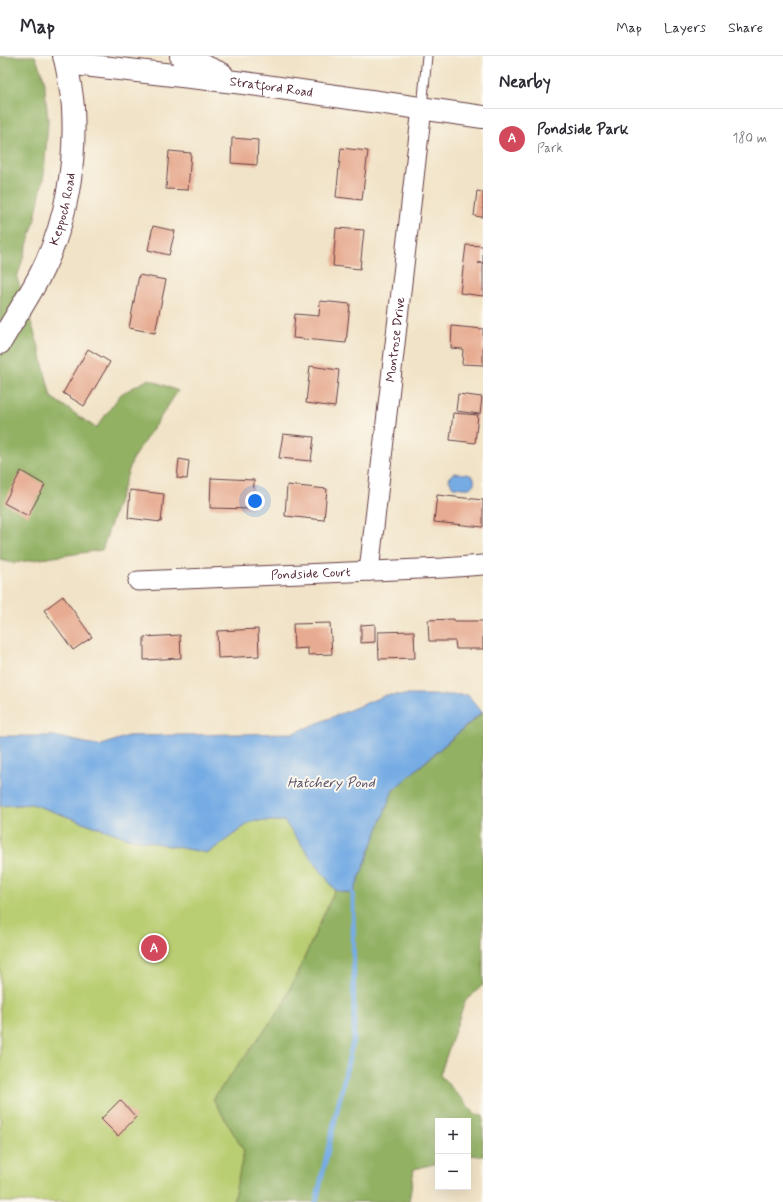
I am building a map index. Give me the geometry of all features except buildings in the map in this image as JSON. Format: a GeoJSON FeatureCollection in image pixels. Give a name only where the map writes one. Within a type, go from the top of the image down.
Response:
{"type":"FeatureCollection","features":[{"type":"Feature","properties":{"kind":"main road"},"geometry":{"type":"LineString","coordinates":[[181,56],[244,84]]}},
{"type":"Feature","properties":{"kind":"main road","name":"Stratford Road"},"geometry":{"type":"LineString","coordinates":[[65,59],[483,117]]}},
{"type":"Feature","properties":{"kind":"main road","name":"Keppoch Road"},"geometry":{"type":"LineString","coordinates":[[0,343],[43,269],[60,225],[70,184],[73,146],[73,107],[65,59]]}},
{"type":"Feature","properties":{"kind":"street","name":"Montrose Drive"},"geometry":{"type":"LineString","coordinates":[[369,571],[422,108]]}},
{"type":"Feature","properties":{"kind":"street","name":"Pondside Court"},"geometry":{"type":"LineString","coordinates":[[138,581],[483,565]]}},
{"type":"Feature","properties":{"kind":"lane"},"geometry":{"type":"LineString","coordinates":[[422,108],[427,56]]}},
{"type":"Feature","properties":{"kind":"green space"},"geometry":{"type":"Polygon","coordinates":[[[0,56],[35,56],[44,78],[48,121],[44,175],[34,223],[17,278],[38,344],[51,397],[96,428],[121,394],[149,379],[178,391],[133,458],[102,550],[13,563],[0,560],[0,56]]]}},
{"type":"Feature","properties":{"kind":"green space"},"geometry":{"type":"Polygon","coordinates":[[[483,712],[483,985],[465,1001],[440,1075],[475,1114],[483,1115],[483,1156],[471,1155],[471,1118],[435,1118],[435,1164],[414,1169],[409,1202],[233,1202],[244,1151],[213,1099],[282,1007],[335,890],[353,894],[393,790],[483,712]]]}},
{"type":"Feature","properties":{"kind":"green space"},"geometry":{"type":"Polygon","coordinates":[[[32,804],[128,838],[208,853],[252,821],[284,821],[335,890],[282,1007],[213,1099],[244,1151],[233,1202],[0,1202],[0,806],[32,804]]]}},
{"type":"Feature","properties":{"kind":"water"},"geometry":{"type":"Polygon","coordinates":[[[454,473],[471,475],[474,479],[474,483],[471,487],[467,488],[453,487],[449,480],[450,476],[454,473]]]}},
{"type":"Feature","properties":{"kind":"water","name":"Hatchery Pond"},"geometry":{"type":"Polygon","coordinates":[[[386,695],[468,695],[482,712],[393,790],[353,894],[335,890],[284,821],[252,821],[208,853],[128,838],[32,804],[0,806],[0,736],[54,736],[99,746],[128,736],[294,733],[386,695]]]}},
{"type":"Feature","properties":{"kind":"waterway"},"geometry":{"type":"LineString","coordinates":[[316,1202],[354,1036],[353,894]]}},
{"type":"Feature","properties":{"kind":"place","name":"Pondside Park"},"geometry":{"type":"Point","coordinates":[154,948]}}]}
